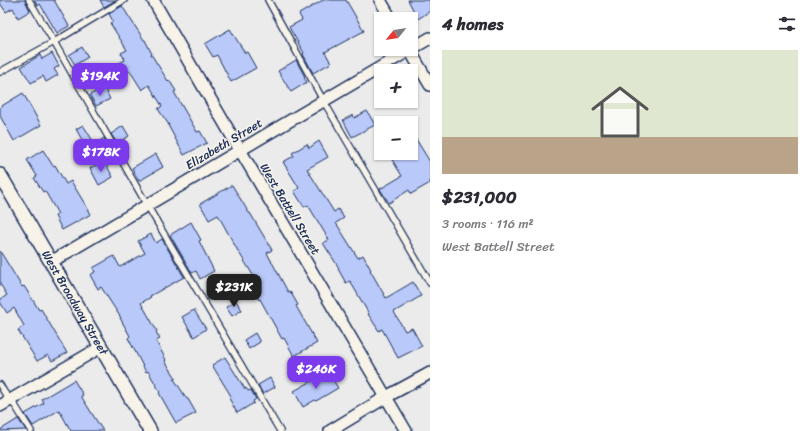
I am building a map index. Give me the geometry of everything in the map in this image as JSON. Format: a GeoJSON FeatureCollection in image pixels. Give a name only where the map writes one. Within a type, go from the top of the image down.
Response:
{"type":"FeatureCollection","features":[{"type":"Feature","properties":{"kind":"street","name":"West Battell Street"},"geometry":{"type":"LineString","coordinates":[[153,0],[406,431]]}},
{"type":"Feature","properties":{"kind":"street"},"geometry":{"type":"LineString","coordinates":[[380,0],[387,12]]}},
{"type":"Feature","properties":{"kind":"street","name":"Elizabeth Street"},"geometry":{"type":"LineString","coordinates":[[418,45],[430,38]]}},
{"type":"Feature","properties":{"kind":"street","name":"Elizabeth Street"},"geometry":{"type":"LineString","coordinates":[[51,262],[399,56]]}},
{"type":"Feature","properties":{"kind":"street"},"geometry":{"type":"LineString","coordinates":[[413,56],[430,85]]}},
{"type":"Feature","properties":{"kind":"street","name":"West Broadway Street"},"geometry":{"type":"LineString","coordinates":[[0,175],[150,431]]}},
{"type":"Feature","properties":{"kind":"street"},"geometry":{"type":"LineString","coordinates":[[0,406],[101,347]]}},
{"type":"Feature","properties":{"kind":"street"},"geometry":{"type":"LineString","coordinates":[[330,431],[386,397],[430,373]]}},
{"type":"Feature","properties":{"kind":"lane"},"geometry":{"type":"LineString","coordinates":[[29,0],[280,431]]}},
{"type":"Feature","properties":{"kind":"lane"},"geometry":{"type":"LineString","coordinates":[[0,72],[124,0]]}},
{"type":"Feature","properties":{"kind":"lane"},"geometry":{"type":"LineString","coordinates":[[268,0],[430,283]]}},
{"type":"Feature","properties":{"kind":"lane"},"geometry":{"type":"LineString","coordinates":[[0,385],[31,431]]}},
{"type":"Feature","properties":{"kind":"building"},"geometry":{"type":"Polygon","coordinates":[[[0,0],[25,0],[30,11],[18,18],[13,8],[6,12],[0,3],[0,0]]]}},
{"type":"Feature","properties":{"kind":"building"},"geometry":{"type":"Polygon","coordinates":[[[34,0],[54,0],[69,26],[57,33],[40,4],[38,6],[34,0]]]}},
{"type":"Feature","properties":{"kind":"building"},"geometry":{"type":"Polygon","coordinates":[[[100,0],[116,0],[104,7],[100,0]]]}},
{"type":"Feature","properties":{"kind":"building"},"geometry":{"type":"Polygon","coordinates":[[[323,0],[346,0],[364,31],[325,52],[331,63],[313,73],[303,54],[304,53],[289,27],[302,20],[299,14],[323,0]]]}},
{"type":"Feature","properties":{"kind":"building"},"geometry":{"type":"Polygon","coordinates":[[[408,0],[430,0],[430,11],[418,19],[418,12],[414,12],[408,0]]]}},
{"type":"Feature","properties":{"kind":"building"},"geometry":{"type":"Polygon","coordinates":[[[122,6],[145,40],[151,54],[168,81],[169,80],[176,91],[174,92],[197,132],[200,131],[207,143],[184,155],[169,125],[158,109],[162,106],[149,85],[142,90],[130,71],[125,73],[119,63],[125,60],[121,53],[127,50],[110,23],[113,21],[109,14],[122,6]]]}},
{"type":"Feature","properties":{"kind":"building"},"geometry":{"type":"Polygon","coordinates":[[[230,29],[245,53],[247,52],[256,68],[231,82],[217,55],[213,57],[205,44],[230,29]]]}},
{"type":"Feature","properties":{"kind":"building"},"geometry":{"type":"Polygon","coordinates":[[[82,47],[88,57],[75,65],[69,55],[82,47]]]}},
{"type":"Feature","properties":{"kind":"building"},"geometry":{"type":"Polygon","coordinates":[[[52,53],[59,66],[54,69],[58,75],[46,82],[43,76],[31,83],[21,67],[40,55],[42,59],[52,53]]]}},
{"type":"Feature","properties":{"kind":"building"},"geometry":{"type":"Polygon","coordinates":[[[296,60],[307,82],[291,92],[278,71],[296,60]]]}},
{"type":"Feature","properties":{"kind":"building"},"geometry":{"type":"Polygon","coordinates":[[[104,87],[110,99],[96,106],[90,95],[104,87]]]}},
{"type":"Feature","properties":{"kind":"building"},"geometry":{"type":"Polygon","coordinates":[[[23,93],[41,125],[14,141],[0,116],[0,107],[23,93]]]}},
{"type":"Feature","properties":{"kind":"building"},"geometry":{"type":"Polygon","coordinates":[[[367,111],[374,126],[352,137],[343,120],[353,115],[354,118],[367,111]]]}},
{"type":"Feature","properties":{"kind":"building"},"geometry":{"type":"Polygon","coordinates":[[[83,125],[95,144],[104,138],[109,147],[92,158],[76,129],[83,125]]]}},
{"type":"Feature","properties":{"kind":"building"},"geometry":{"type":"Polygon","coordinates":[[[123,126],[129,136],[117,143],[111,134],[123,126]]]}},
{"type":"Feature","properties":{"kind":"building"},"geometry":{"type":"Polygon","coordinates":[[[319,141],[328,157],[307,169],[334,212],[338,209],[344,218],[336,223],[358,258],[363,255],[386,298],[413,282],[421,296],[394,312],[405,331],[412,328],[422,346],[398,358],[382,329],[379,331],[368,314],[350,281],[346,283],[338,269],[339,268],[323,243],[329,240],[308,205],[304,207],[294,191],[299,188],[283,162],[294,156],[292,153],[307,144],[309,148],[319,141]]]}},
{"type":"Feature","properties":{"kind":"building"},"geometry":{"type":"Polygon","coordinates":[[[418,142],[430,162],[430,183],[411,194],[409,190],[389,203],[380,189],[402,176],[392,160],[418,160],[418,142]]]}},
{"type":"Feature","properties":{"kind":"building"},"geometry":{"type":"Polygon","coordinates":[[[43,150],[53,166],[55,165],[66,184],[71,181],[91,214],[62,230],[55,216],[58,214],[45,191],[43,192],[34,178],[37,176],[27,160],[43,150]]]}},
{"type":"Feature","properties":{"kind":"building"},"geometry":{"type":"Polygon","coordinates":[[[156,154],[163,167],[139,181],[132,168],[156,154]]]}},
{"type":"Feature","properties":{"kind":"building"},"geometry":{"type":"Polygon","coordinates":[[[104,161],[113,177],[99,185],[90,168],[104,161]]]}},
{"type":"Feature","properties":{"kind":"building"},"geometry":{"type":"Polygon","coordinates":[[[232,185],[272,250],[267,253],[288,292],[290,291],[298,305],[296,306],[317,343],[294,356],[284,338],[282,339],[260,299],[259,300],[249,284],[256,280],[218,215],[209,220],[200,204],[232,185]]]}},
{"type":"Feature","properties":{"kind":"building"},"geometry":{"type":"Polygon","coordinates":[[[191,222],[201,240],[199,241],[214,271],[200,279],[196,271],[192,273],[170,235],[191,222]]]}},
{"type":"Feature","properties":{"kind":"building"},"geometry":{"type":"Polygon","coordinates":[[[151,234],[156,243],[162,239],[184,277],[150,296],[151,297],[141,303],[157,331],[156,332],[160,339],[156,341],[166,360],[165,361],[176,378],[174,379],[196,413],[176,423],[159,393],[160,392],[148,371],[146,372],[128,338],[130,336],[121,318],[101,287],[98,289],[90,275],[95,272],[93,268],[114,256],[120,267],[145,253],[138,241],[151,234]]]}},
{"type":"Feature","properties":{"kind":"building"},"geometry":{"type":"Polygon","coordinates":[[[0,251],[22,287],[24,286],[39,310],[41,309],[67,353],[52,361],[48,355],[37,361],[18,330],[24,326],[14,308],[7,313],[0,302],[0,300],[7,295],[0,284],[0,251]]]}},
{"type":"Feature","properties":{"kind":"building"},"geometry":{"type":"Polygon","coordinates":[[[236,301],[242,310],[232,316],[226,307],[236,301]]]}},
{"type":"Feature","properties":{"kind":"building"},"geometry":{"type":"Polygon","coordinates":[[[194,310],[206,329],[194,337],[182,317],[194,310]]]}},
{"type":"Feature","properties":{"kind":"building"},"geometry":{"type":"Polygon","coordinates":[[[255,333],[260,342],[249,349],[244,340],[255,333]]]}},
{"type":"Feature","properties":{"kind":"building"},"geometry":{"type":"Polygon","coordinates":[[[225,357],[245,389],[246,388],[248,391],[251,390],[256,399],[253,401],[254,403],[237,413],[229,398],[231,396],[212,365],[225,357]]]}},
{"type":"Feature","properties":{"kind":"building"},"geometry":{"type":"Polygon","coordinates":[[[328,372],[338,388],[303,407],[294,391],[328,372]]]}},
{"type":"Feature","properties":{"kind":"building"},"geometry":{"type":"Polygon","coordinates":[[[270,378],[275,387],[263,394],[258,385],[270,378]]]}},
{"type":"Feature","properties":{"kind":"building"},"geometry":{"type":"Polygon","coordinates":[[[74,380],[83,395],[81,396],[103,431],[71,431],[59,410],[33,426],[25,414],[44,403],[42,399],[74,380]]]}},
{"type":"Feature","properties":{"kind":"building"},"geometry":{"type":"Polygon","coordinates":[[[18,419],[26,430],[0,431],[0,430],[18,419]]]}}]}
